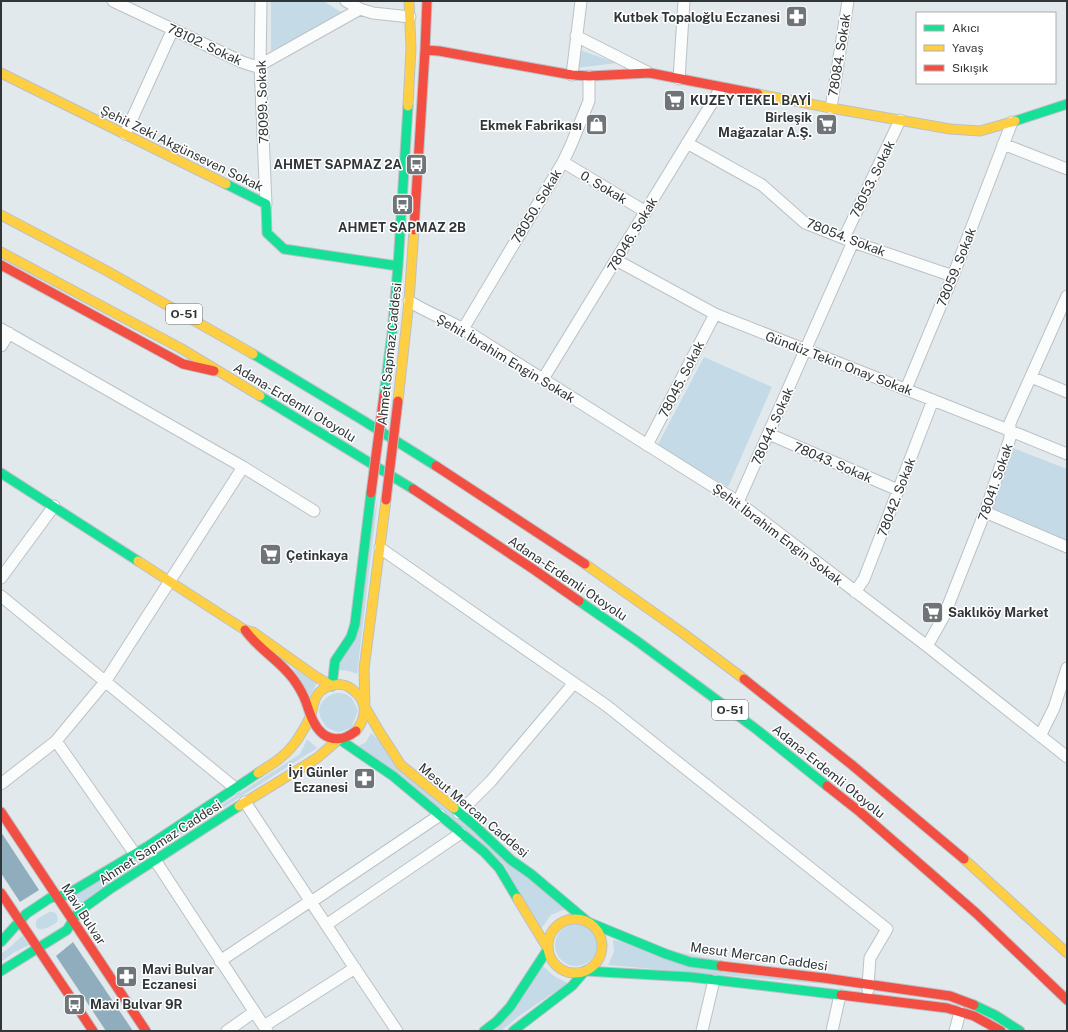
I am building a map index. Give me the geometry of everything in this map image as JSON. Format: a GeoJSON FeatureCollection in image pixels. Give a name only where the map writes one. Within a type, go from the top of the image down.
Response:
{"type":"FeatureCollection","features":[{"type":"Feature","properties":{"kind":"main road","name":"Ahmet Sapmaz Caddesi"},"geometry":{"type":"LineString","coordinates":[[332,686],[335,661],[351,637],[355,624],[392,333],[398,266],[411,48],[409,1]]}},
{"type":"Feature","properties":{"kind":"main road","name":"Ahmet Sapmaz Caddesi"},"geometry":{"type":"LineString","coordinates":[[365,707],[364,669],[398,401],[408,301],[427,1]]}},
{"type":"Feature","properties":{"kind":"main road"},"geometry":{"type":"LineString","coordinates":[[425,50],[572,75],[589,76],[650,73],[721,88],[950,129],[980,131],[1067,104]]}},
{"type":"Feature","properties":{"kind":"main road","name":"Şehit Zeki Akgünseven Sokak"},"geometry":{"type":"LineString","coordinates":[[1,73],[266,204],[267,233],[284,250],[398,266]]}},
{"type":"Feature","properties":{"kind":"main road","name":"Adana-Erdemli Otoyolu"},"geometry":{"type":"LineString","coordinates":[[1,215],[82,257],[226,338],[364,421],[488,499],[619,588],[735,672],[850,763],[974,867],[1067,953]]}},
{"type":"Feature","properties":{"kind":"main road","name":"Adana-Erdemli Otoyolu"},"geometry":{"type":"LineString","coordinates":[[1,252],[175,345],[306,423],[416,492],[533,569],[637,641],[756,729],[860,812],[976,913],[1067,1000]]}},
{"type":"Feature","properties":{"kind":"main road"},"geometry":{"type":"LineString","coordinates":[[1,265],[183,364],[222,373]]}},
{"type":"Feature","properties":{"kind":"main road"},"geometry":{"type":"LineString","coordinates":[[1,473],[245,630],[253,632],[314,676],[332,686]]}},
{"type":"Feature","properties":{"kind":"main road"},"geometry":{"type":"LineString","coordinates":[[245,630],[250,638],[289,674],[303,695],[313,722],[317,729],[323,734],[331,738],[339,739],[348,737],[356,732],[362,725],[365,716],[365,707],[362,700],[353,689],[339,685],[325,688],[319,693],[314,699],[311,714]]}},
{"type":"Feature","properties":{"kind":"main road","name":"Mesut Mercan Caddesi"},"geometry":{"type":"LineString","coordinates":[[365,707],[402,765],[475,826],[511,860],[531,874],[588,922],[666,954],[690,962],[950,996],[986,1009],[1009,1022],[1020,1031]]}},
{"type":"Feature","properties":{"kind":"main road","name":"Ahmet Sapmaz Caddesi"},"geometry":{"type":"LineString","coordinates":[[1,942],[26,914],[50,898],[66,894],[135,854],[281,758],[296,742],[311,714]]}},
{"type":"Feature","properties":{"kind":"main road","name":"Ahmet Sapmaz Caddesi"},"geometry":{"type":"LineString","coordinates":[[1,971],[67,930],[78,912],[110,889],[245,802],[317,758],[339,739]]}},
{"type":"Feature","properties":{"kind":"main road","name":"Mesut Mercan Caddesi"},"geometry":{"type":"LineString","coordinates":[[339,739],[393,776],[484,852],[499,868],[548,949]]}},
{"type":"Feature","properties":{"kind":"main road","name":"Mavi Bulvar"},"geometry":{"type":"LineString","coordinates":[[1,812],[146,1031]]}},
{"type":"Feature","properties":{"kind":"main road"},"geometry":{"type":"LineString","coordinates":[[1,893],[93,1031]]}},
{"type":"Feature","properties":{"kind":"main road"},"geometry":{"type":"LineString","coordinates":[[514,1031],[572,986],[585,971],[593,966],[598,960],[602,952],[600,934],[595,927],[580,919],[563,921],[556,926],[549,941],[548,949],[550,957],[561,969],[569,972],[585,971],[690,976],[947,1008],[974,1016],[1001,1031]]}},
{"type":"Feature","properties":{"kind":"main road"},"geometry":{"type":"LineString","coordinates":[[484,1031],[497,1021],[510,1007],[548,949]]}},
{"type":"Feature","properties":{"kind":"street","name":"78102. Sokak"},"geometry":{"type":"LineString","coordinates":[[113,1],[242,62],[254,66],[260,65],[360,9]]}},
{"type":"Feature","properties":{"kind":"street","name":"78099. Sokak"},"geometry":{"type":"LineString","coordinates":[[261,1],[260,65],[266,204]]}},
{"type":"Feature","properties":{"kind":"street"},"geometry":{"type":"LineString","coordinates":[[346,1],[360,9],[374,13],[410,18]]}},
{"type":"Feature","properties":{"kind":"street"},"geometry":{"type":"LineString","coordinates":[[572,75],[581,1]]}},
{"type":"Feature","properties":{"kind":"street"},"geometry":{"type":"LineString","coordinates":[[679,79],[684,1]]}},
{"type":"Feature","properties":{"kind":"street","name":"78084. Sokak"},"geometry":{"type":"LineString","coordinates":[[831,108],[848,1]]}},
{"type":"Feature","properties":{"kind":"street"},"geometry":{"type":"LineString","coordinates":[[125,134],[173,29]]}},
{"type":"Feature","properties":{"kind":"street"},"geometry":{"type":"LineString","coordinates":[[576,36],[650,73]]}},
{"type":"Feature","properties":{"kind":"street","name":"78050. Sokak"},"geometry":{"type":"LineString","coordinates":[[463,329],[563,162],[589,101],[589,76]]}},
{"type":"Feature","properties":{"kind":"street","name":"78046. Sokak"},"geometry":{"type":"LineString","coordinates":[[543,379],[721,88]]}},
{"type":"Feature","properties":{"kind":"street","name":"78053. Sokak"},"geometry":{"type":"LineString","coordinates":[[806,350],[849,240],[900,120]]}},
{"type":"Feature","properties":{"kind":"street","name":"78059. Sokak"},"geometry":{"type":"LineString","coordinates":[[906,389],[953,276],[1012,122]]}},
{"type":"Feature","properties":{"kind":"street","name":"78054. Sokak"},"geometry":{"type":"LineString","coordinates":[[687,143],[762,185],[806,223],[849,240],[953,276]]}},
{"type":"Feature","properties":{"kind":"street"},"geometry":{"type":"LineString","coordinates":[[1003,144],[1067,169]]}},
{"type":"Feature","properties":{"kind":"street","name":"0. Sokak"},"geometry":{"type":"LineString","coordinates":[[563,162],[646,212]]}},
{"type":"Feature","properties":{"kind":"street","name":"Gündüz Tekin Onay Sokak"},"geometry":{"type":"LineString","coordinates":[[616,260],[715,314],[1011,430],[1067,454]]}},
{"type":"Feature","properties":{"kind":"street","name":"78041. Sokak"},"geometry":{"type":"LineString","coordinates":[[927,646],[944,616],[985,512],[1010,438],[1010,423],[1067,296]]}},
{"type":"Feature","properties":{"kind":"street","name":"Şehit İbrahim Engin Sokak"},"geometry":{"type":"LineString","coordinates":[[408,301],[463,329],[738,502],[927,646],[1067,757]]}},
{"type":"Feature","properties":{"kind":"street","name":"78045. Sokak"},"geometry":{"type":"LineString","coordinates":[[647,445],[715,314]]}},
{"type":"Feature","properties":{"kind":"street"},"geometry":{"type":"LineString","coordinates":[[1,346],[5,331],[243,467],[314,511]]}},
{"type":"Feature","properties":{"kind":"street","name":"78044. Sokak"},"geometry":{"type":"LineString","coordinates":[[738,502],[806,350]]}},
{"type":"Feature","properties":{"kind":"street"},"geometry":{"type":"LineString","coordinates":[[1031,377],[1067,392]]}},
{"type":"Feature","properties":{"kind":"street","name":"78042. Sokak"},"geometry":{"type":"LineString","coordinates":[[855,592],[864,579],[933,400]]}},
{"type":"Feature","properties":{"kind":"street","name":"78043. Sokak"},"geometry":{"type":"LineString","coordinates":[[769,434],[898,490]]}},
{"type":"Feature","properties":{"kind":"street"},"geometry":{"type":"LineString","coordinates":[[1,784],[56,741],[105,682],[243,467]]}},
{"type":"Feature","properties":{"kind":"street"},"geometry":{"type":"LineString","coordinates":[[1,578],[54,506]]}},
{"type":"Feature","properties":{"kind":"street"},"geometry":{"type":"LineString","coordinates":[[985,512],[1067,547]]}},
{"type":"Feature","properties":{"kind":"street"},"geometry":{"type":"LineString","coordinates":[[380,548],[607,706],[887,929],[870,958],[868,985],[869,999]]}},
{"type":"Feature","properties":{"kind":"street"},"geometry":{"type":"LineString","coordinates":[[1,596],[235,788]]}},
{"type":"Feature","properties":{"kind":"street"},"geometry":{"type":"LineString","coordinates":[[1040,736],[1054,708],[1067,668]]}},
{"type":"Feature","properties":{"kind":"street"},"geometry":{"type":"LineString","coordinates":[[459,813],[491,781],[574,683]]}},
{"type":"Feature","properties":{"kind":"street"},"geometry":{"type":"LineString","coordinates":[[56,741],[135,854]]}},
{"type":"Feature","properties":{"kind":"street"},"geometry":{"type":"LineString","coordinates":[[245,802],[398,1031]]}},
{"type":"Feature","properties":{"kind":"street"},"geometry":{"type":"LineString","coordinates":[[220,961],[440,815]]}},
{"type":"Feature","properties":{"kind":"street"},"geometry":{"type":"LineString","coordinates":[[326,925],[461,833]]}},
{"type":"Feature","properties":{"kind":"street"},"geometry":{"type":"LineString","coordinates":[[155,860],[265,1029],[355,968]]}},
{"type":"Feature","properties":{"kind":"street"},"geometry":{"type":"LineString","coordinates":[[702,1031],[714,980]]}},
{"type":"Feature","properties":{"kind":"street"},"geometry":{"type":"LineString","coordinates":[[832,1031],[840,995]]}},
{"type":"Feature","properties":{"kind":"street"},"geometry":{"type":"LineString","coordinates":[[227,1031],[254,1012]]}},
{"type":"Feature","properties":{"kind":"street"},"geometry":{"type":"LineString","coordinates":[[955,1031],[960,1012]]}},
{"type":"Feature","properties":{"kind":"shaded area"},"geometry":{"type":"Polygon","coordinates":[[[271,1],[323,1],[343,13],[271,51],[271,1]]]}},
{"type":"Feature","properties":{"kind":"shaded area"},"geometry":{"type":"Polygon","coordinates":[[[577,49],[617,63],[577,68],[577,49]]]}},
{"type":"Feature","properties":{"kind":"shaded area"},"geometry":{"type":"Polygon","coordinates":[[[704,357],[772,387],[728,487],[657,446],[704,357]]]}},
{"type":"Feature","properties":{"kind":"shaded area"},"geometry":{"type":"Polygon","coordinates":[[[1013,448],[1067,469],[1067,544],[990,514],[1013,448]]]}},
{"type":"Feature","properties":{"kind":"shaded area"},"geometry":{"type":"Polygon","coordinates":[[[378,497],[357,674],[339,670],[378,497]]]}},
{"type":"Feature","properties":{"kind":"shaded area"},"geometry":{"type":"Polygon","coordinates":[[[293,668],[317,683],[310,696],[293,668]]]}},
{"type":"Feature","properties":{"kind":"shaded area"},"geometry":{"type":"Polygon","coordinates":[[[336,693],[348,695],[358,711],[351,728],[341,732],[328,728],[320,717],[319,713],[319,708],[323,701],[327,697],[336,693]]]}},
{"type":"Feature","properties":{"kind":"shaded area"},"geometry":{"type":"Polygon","coordinates":[[[371,733],[565,909],[551,915],[541,929],[503,863],[357,747],[366,742],[371,733]]]}},
{"type":"Feature","properties":{"kind":"shaded area"},"geometry":{"type":"Polygon","coordinates":[[[307,739],[317,748],[157,850],[74,908],[68,900],[155,848],[300,754],[307,739]]]}},
{"type":"Feature","properties":{"kind":"shaded area"},"geometry":{"type":"Polygon","coordinates":[[[1,832],[39,890],[20,902],[1,873],[1,832]]]}},
{"type":"Feature","properties":{"kind":"shaded area"},"geometry":{"type":"Polygon","coordinates":[[[49,912],[56,914],[58,918],[57,922],[46,928],[37,928],[37,919],[49,912]]]}},
{"type":"Feature","properties":{"kind":"shaded area"},"geometry":{"type":"Polygon","coordinates":[[[576,924],[591,930],[597,945],[591,960],[576,966],[561,960],[555,945],[561,930],[576,924]]]}},
{"type":"Feature","properties":{"kind":"shaded area"},"geometry":{"type":"Polygon","coordinates":[[[22,936],[29,945],[13,953],[1,962],[1,954],[22,936]]]}},
{"type":"Feature","properties":{"kind":"shaded area"},"geometry":{"type":"Polygon","coordinates":[[[613,940],[859,987],[608,965],[614,952],[613,940]]]}},
{"type":"Feature","properties":{"kind":"shaded area"},"geometry":{"type":"Polygon","coordinates":[[[73,942],[133,1031],[106,1031],[56,956],[73,942]]]}},
{"type":"Feature","properties":{"kind":"shaded area"},"geometry":{"type":"Polygon","coordinates":[[[543,966],[554,976],[568,983],[519,1016],[501,1031],[491,1031],[543,966]]]}},
{"type":"Feature","properties":{"kind":"traffic: fast"},"geometry":{"type":"LineString","coordinates":[[1015,121],[1067,104]]}},
{"type":"Feature","properties":{"kind":"traffic: fast"},"geometry":{"type":"LineString","coordinates":[[384,395],[392,333],[398,266],[408,106]]}},
{"type":"Feature","properties":{"kind":"traffic: fast"},"geometry":{"type":"LineString","coordinates":[[226,184],[266,204],[267,233],[284,249],[398,266]]}},
{"type":"Feature","properties":{"kind":"traffic: fast"},"geometry":{"type":"LineString","coordinates":[[253,354],[436,466]]}},
{"type":"Feature","properties":{"kind":"traffic: fast"},"geometry":{"type":"LineString","coordinates":[[260,396],[413,489]]}},
{"type":"Feature","properties":{"kind":"traffic: fast"},"geometry":{"type":"LineString","coordinates":[[1,473],[138,561]]}},
{"type":"Feature","properties":{"kind":"traffic: fast"},"geometry":{"type":"LineString","coordinates":[[332,686],[335,661],[351,637],[355,624],[371,493]]}},
{"type":"Feature","properties":{"kind":"traffic: fast"},"geometry":{"type":"LineString","coordinates":[[579,601],[637,641],[756,729],[827,786]]}},
{"type":"Feature","properties":{"kind":"traffic: fast"},"geometry":{"type":"LineString","coordinates":[[339,739],[393,776],[484,852],[499,868],[517,898]]}},
{"type":"Feature","properties":{"kind":"traffic: fast"},"geometry":{"type":"LineString","coordinates":[[1,942],[26,914],[50,898],[66,895],[148,846],[258,773]]}},
{"type":"Feature","properties":{"kind":"traffic: fast"},"geometry":{"type":"LineString","coordinates":[[1,971],[67,930],[78,912],[110,889],[239,806]]}},
{"type":"Feature","properties":{"kind":"traffic: fast"},"geometry":{"type":"LineString","coordinates":[[454,808],[511,860],[531,874],[588,922],[666,954],[690,962],[721,966]]}},
{"type":"Feature","properties":{"kind":"traffic: fast"},"geometry":{"type":"LineString","coordinates":[[484,1031],[497,1021],[510,1007],[548,949]]}},
{"type":"Feature","properties":{"kind":"traffic: fast"},"geometry":{"type":"LineString","coordinates":[[585,971],[690,977],[841,995]]}},
{"type":"Feature","properties":{"kind":"traffic: fast"},"geometry":{"type":"LineString","coordinates":[[513,1031],[572,986],[585,971]]}},
{"type":"Feature","properties":{"kind":"traffic: fast"},"geometry":{"type":"LineString","coordinates":[[974,1005],[995,1015],[1020,1031]]}},
{"type":"Feature","properties":{"kind":"traffic: slow"},"geometry":{"type":"LineString","coordinates":[[408,106],[411,48],[409,1]]}},
{"type":"Feature","properties":{"kind":"traffic: slow"},"geometry":{"type":"LineString","coordinates":[[1,73],[226,184]]}},
{"type":"Feature","properties":{"kind":"traffic: slow"},"geometry":{"type":"LineString","coordinates":[[758,94],[950,129],[980,131],[1015,121]]}},
{"type":"Feature","properties":{"kind":"traffic: slow"},"geometry":{"type":"LineString","coordinates":[[1,215],[107,271],[253,354]]}},
{"type":"Feature","properties":{"kind":"traffic: slow"},"geometry":{"type":"LineString","coordinates":[[398,401],[409,301],[414,230]]}},
{"type":"Feature","properties":{"kind":"traffic: slow"},"geometry":{"type":"LineString","coordinates":[[1,252],[182,349],[260,396]]}},
{"type":"Feature","properties":{"kind":"traffic: slow"},"geometry":{"type":"LineString","coordinates":[[386,500],[364,669],[365,707],[401,765],[454,808]]}},
{"type":"Feature","properties":{"kind":"traffic: slow"},"geometry":{"type":"LineString","coordinates":[[138,561],[245,630],[253,632],[315,676],[332,686]]}},
{"type":"Feature","properties":{"kind":"traffic: slow"},"geometry":{"type":"LineString","coordinates":[[585,564],[680,631],[744,679]]}},
{"type":"Feature","properties":{"kind":"traffic: slow"},"geometry":{"type":"LineString","coordinates":[[258,773],[282,757],[290,749],[310,718],[317,695],[327,687],[344,685],[358,694],[363,704],[364,715],[360,726],[356,731]]}},
{"type":"Feature","properties":{"kind":"traffic: slow"},"geometry":{"type":"LineString","coordinates":[[239,806],[317,758],[339,739]]}},
{"type":"Feature","properties":{"kind":"traffic: slow"},"geometry":{"type":"LineString","coordinates":[[964,859],[1067,953]]}},
{"type":"Feature","properties":{"kind":"traffic: slow"},"geometry":{"type":"LineString","coordinates":[[517,898],[548,949]]}},
{"type":"Feature","properties":{"kind":"traffic: slow"},"geometry":{"type":"LineString","coordinates":[[575,919],[585,921],[594,927],[600,936],[602,946],[600,956],[594,965],[585,971],[575,973],[565,971],[556,965],[550,956],[548,946],[550,936],[556,927],[565,921],[575,919]]}},
{"type":"Feature","properties":{"kind":"traffic: jam"},"geometry":{"type":"LineString","coordinates":[[414,230],[427,1]]}},
{"type":"Feature","properties":{"kind":"traffic: jam"},"geometry":{"type":"LineString","coordinates":[[425,50],[439,51],[572,75],[589,76],[650,73],[758,94]]}},
{"type":"Feature","properties":{"kind":"traffic: jam"},"geometry":{"type":"LineString","coordinates":[[1,265],[183,364],[214,371]]}},
{"type":"Feature","properties":{"kind":"traffic: jam"},"geometry":{"type":"LineString","coordinates":[[371,493],[384,395]]}},
{"type":"Feature","properties":{"kind":"traffic: jam"},"geometry":{"type":"LineString","coordinates":[[386,500],[398,401]]}},
{"type":"Feature","properties":{"kind":"traffic: jam"},"geometry":{"type":"LineString","coordinates":[[436,466],[585,564]]}},
{"type":"Feature","properties":{"kind":"traffic: jam"},"geometry":{"type":"LineString","coordinates":[[413,489],[579,601]]}},
{"type":"Feature","properties":{"kind":"traffic: jam"},"geometry":{"type":"LineString","coordinates":[[245,630],[257,644],[289,673],[304,696],[314,723],[323,734],[336,739],[344,738],[356,731]]}},
{"type":"Feature","properties":{"kind":"traffic: jam"},"geometry":{"type":"LineString","coordinates":[[744,679],[852,765],[964,859]]}},
{"type":"Feature","properties":{"kind":"traffic: jam"},"geometry":{"type":"LineString","coordinates":[[827,786],[860,812],[976,913],[1067,1000]]}},
{"type":"Feature","properties":{"kind":"traffic: jam"},"geometry":{"type":"LineString","coordinates":[[1,812],[146,1031]]}},
{"type":"Feature","properties":{"kind":"traffic: jam"},"geometry":{"type":"LineString","coordinates":[[1,893],[93,1031]]}},
{"type":"Feature","properties":{"kind":"traffic: jam"},"geometry":{"type":"LineString","coordinates":[[721,966],[824,978],[950,996],[974,1005]]}},
{"type":"Feature","properties":{"kind":"traffic: jam"},"geometry":{"type":"LineString","coordinates":[[841,995],[947,1008],[974,1016],[1001,1031]]}},
{"type":"Feature","properties":{"kind":"place","name":"Kutbek Topaloğlu Eczanesi"},"geometry":{"type":"Point","coordinates":[796,17]}},
{"type":"Feature","properties":{"kind":"place","name":"KUZEY TEKEL BAYİ"},"geometry":{"type":"Point","coordinates":[674,100]}},
{"type":"Feature","properties":{"kind":"place","name":"Birleşik Mağazalar A.Ş."},"geometry":{"type":"Point","coordinates":[827,124]}},
{"type":"Feature","properties":{"kind":"place","name":"Ekmek Fabrikası"},"geometry":{"type":"Point","coordinates":[597,125]}},
{"type":"Feature","properties":{"kind":"place","name":"AHMET SAPMAZ 2A"},"geometry":{"type":"Point","coordinates":[417,164]}},
{"type":"Feature","properties":{"kind":"place","name":"AHMET SAPMAZ 2B"},"geometry":{"type":"Point","coordinates":[402,205]}},
{"type":"Feature","properties":{"kind":"place","name":"Çetinkaya"},"geometry":{"type":"Point","coordinates":[271,555]}},
{"type":"Feature","properties":{"kind":"place","name":"Saklıköy Market"},"geometry":{"type":"Point","coordinates":[933,612]}},
{"type":"Feature","properties":{"kind":"place","name":"İyi Günler Eczanesi"},"geometry":{"type":"Point","coordinates":[364,779]}},
{"type":"Feature","properties":{"kind":"place","name":"Mavi Bulvar Eczanesi"},"geometry":{"type":"Point","coordinates":[126,976]}},
{"type":"Feature","properties":{"kind":"place","name":"Mavi Bulvar 9R"},"geometry":{"type":"Point","coordinates":[75,1004]}}]}
